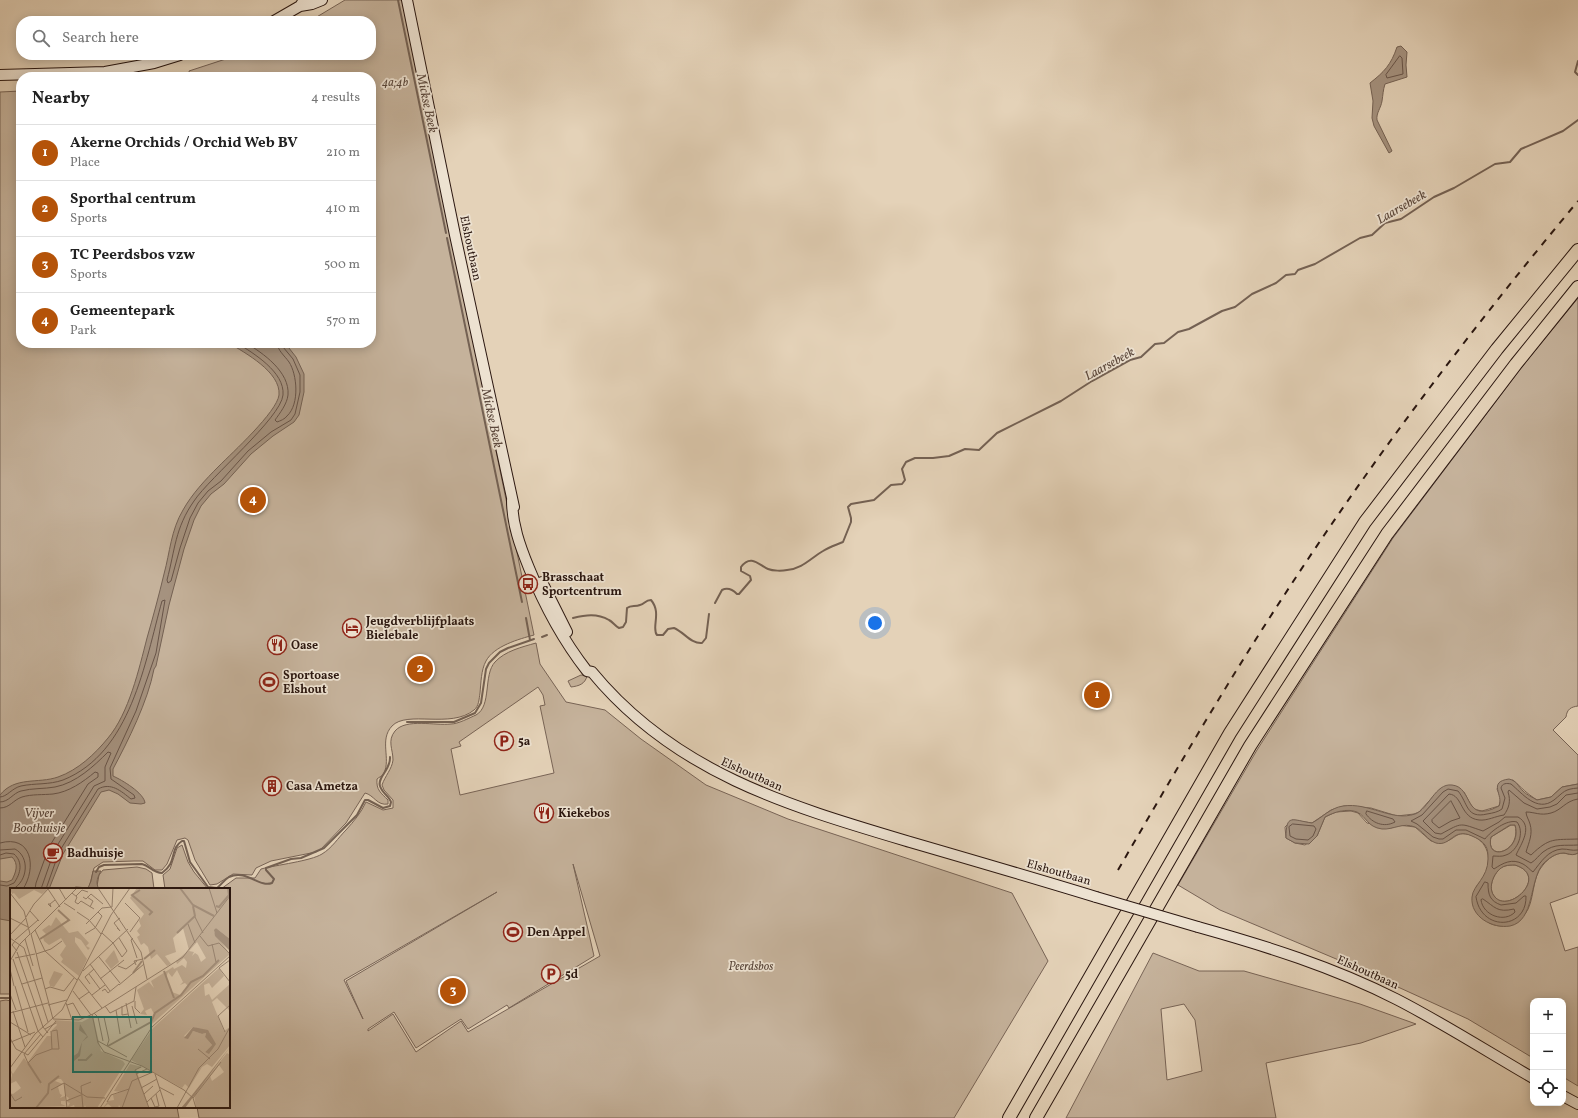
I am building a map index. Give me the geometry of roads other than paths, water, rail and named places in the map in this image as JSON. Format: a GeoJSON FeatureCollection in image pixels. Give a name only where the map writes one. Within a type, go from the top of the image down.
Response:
{"type":"FeatureCollection","features":[{"type":"Feature","properties":{"kind":"highway"},"geometry":{"type":"LineString","coordinates":[[1009,1118],[1230,733],[1365,522],[1497,348],[1578,250]]}},
{"type":"Feature","properties":{"kind":"highway"},"geometry":{"type":"LineString","coordinates":[[1036,1118],[1250,746],[1387,534],[1516,364],[1578,287]]}},
{"type":"Feature","properties":{"kind":"main road"},"geometry":{"type":"LineString","coordinates":[[282,16],[306,2],[322,0]]}},
{"type":"Feature","properties":{"kind":"main road","name":"Elshoutbaan"},"geometry":{"type":"LineString","coordinates":[[407,0],[453,227],[512,500],[512,515],[518,536],[545,605],[568,646],[587,671],[592,672],[625,708],[666,741],[699,763],[743,785],[804,810],[1306,960],[1375,989],[1412,1007],[1530,1076]]}},
{"type":"Feature","properties":{"kind":"main road"},"geometry":{"type":"LineString","coordinates":[[105,72],[164,60]]}},
{"type":"Feature","properties":{"kind":"main road"},"geometry":{"type":"LineString","coordinates":[[0,75],[16,75]]}},
{"type":"Feature","properties":{"kind":"main road"},"geometry":{"type":"LineString","coordinates":[[1566,1098],[1578,1104]]}},
{"type":"Feature","properties":{"kind":"water"},"geometry":{"type":"Polygon","coordinates":[[[1401,46],[1407,52],[1407,77],[1385,84],[1377,117],[1377,120],[1392,151],[1389,153],[1374,126],[1372,118],[1373,101],[1370,83],[1386,68],[1397,47],[1401,46]]]}},
{"type":"Feature","properties":{"kind":"water","name":"Vijver Boothuisje"},"geometry":{"type":"Polygon","coordinates":[[[237,348],[289,348],[296,357],[304,374],[304,392],[299,415],[294,422],[273,436],[251,454],[224,484],[211,494],[201,506],[194,520],[184,549],[169,605],[156,666],[147,694],[131,733],[113,769],[113,776],[137,791],[144,799],[145,803],[130,803],[118,794],[109,790],[101,792],[63,854],[49,888],[10,888],[10,921],[0,919],[0,881],[7,882],[12,880],[16,871],[16,862],[12,857],[0,859],[0,795],[13,785],[58,777],[79,766],[98,750],[108,738],[122,716],[137,677],[166,566],[173,533],[179,518],[190,498],[199,487],[263,422],[271,411],[279,395],[278,387],[274,379],[261,364],[237,348]]]}},
{"type":"Feature","properties":{"kind":"water"},"geometry":{"type":"Polygon","coordinates":[[[1509,779],[1514,781],[1528,795],[1537,800],[1551,797],[1562,787],[1578,784],[1578,853],[1573,855],[1564,853],[1558,854],[1549,858],[1543,864],[1535,880],[1531,899],[1524,916],[1518,923],[1510,926],[1497,926],[1484,920],[1479,916],[1472,904],[1473,893],[1486,871],[1488,855],[1485,845],[1472,836],[1460,834],[1445,842],[1436,843],[1430,840],[1415,827],[1406,825],[1386,829],[1377,828],[1370,824],[1357,812],[1349,810],[1336,812],[1325,817],[1317,836],[1309,844],[1295,843],[1286,838],[1286,830],[1289,821],[1295,820],[1312,823],[1330,811],[1343,806],[1362,807],[1398,816],[1415,814],[1424,807],[1441,788],[1446,785],[1459,787],[1474,808],[1480,811],[1488,811],[1499,806],[1500,798],[1497,786],[1502,781],[1509,779]],[[1510,825],[1491,837],[1491,845],[1493,850],[1498,852],[1504,851],[1514,842],[1516,834],[1515,825],[1510,825]],[[1515,865],[1501,868],[1493,879],[1491,889],[1492,893],[1501,901],[1509,901],[1517,897],[1523,892],[1528,884],[1529,877],[1525,870],[1515,865]]]}},
{"type":"Feature","properties":{"kind":"water"},"geometry":{"type":"Polygon","coordinates":[[[93,871],[101,871],[97,882],[98,888],[88,888],[93,871]]]}},
{"type":"Feature","properties":{"kind":"waterway","name":"Mickse Beek"},"geometry":{"type":"LineString","coordinates":[[398,0],[446,233]]}},
{"type":"Feature","properties":{"kind":"waterway","name":"Laarsebeek"},"geometry":{"type":"LineString","coordinates":[[1578,61],[1575,72],[1578,75]]}},
{"type":"Feature","properties":{"kind":"waterway","name":"Laarsebeek"},"geometry":{"type":"LineString","coordinates":[[715,603],[722,590],[728,589],[739,594],[751,580],[750,576],[741,571],[741,567],[748,561],[755,562],[768,569],[783,571],[797,568],[830,547],[843,542],[851,522],[848,507],[851,504],[874,500],[891,485],[902,484],[905,480],[902,469],[906,462],[915,458],[949,456],[965,449],[979,450],[997,433],[1061,401],[1092,381],[1130,360],[1141,357],[1155,344],[1164,343],[1178,332],[1189,329],[1222,311],[1235,307],[1252,294],[1276,283],[1286,275],[1295,274],[1298,270],[1315,264],[1360,238],[1372,235],[1385,223],[1401,219],[1434,197],[1454,188],[1495,164],[1510,162],[1521,149],[1563,131],[1578,120]]}},
{"type":"Feature","properties":{"kind":"waterway","name":"Mickse Beek"},"geometry":{"type":"LineString","coordinates":[[447,238],[522,602]]}},
{"type":"Feature","properties":{"kind":"waterway","name":"Laarsebeek"},"geometry":{"type":"LineString","coordinates":[[573,618],[586,615],[600,616],[619,628],[623,627],[626,622],[627,608],[651,600],[656,610],[655,632],[657,635],[663,635],[668,629],[674,628],[694,642],[702,643],[706,638],[709,614]]}},
{"type":"Feature","properties":{"kind":"waterway","name":"Mickse Beek"},"geometry":{"type":"LineString","coordinates":[[526,618],[530,640]]}},
{"type":"Feature","properties":{"kind":"waterway","name":"Laarsebeek"},"geometry":{"type":"LineString","coordinates":[[542,637],[547,635]]}},
{"type":"Feature","properties":{"kind":"waterway","name":"Laarsebeek"},"geometry":{"type":"LineString","coordinates":[[407,722],[454,722],[475,713],[481,703],[486,669],[489,663],[500,652],[534,639]]}},
{"type":"Feature","properties":{"kind":"waterway","name":"Laarsebeek"},"geometry":{"type":"LineString","coordinates":[[96,872],[99,867],[104,865],[142,864],[156,872],[162,873],[170,864],[178,844],[184,841],[190,862],[208,887],[217,888],[227,878],[235,875],[241,875],[262,883],[272,883],[274,879],[266,868],[291,859],[301,858],[324,848],[357,815],[365,800],[368,800],[383,808],[390,806],[391,802],[380,786],[380,780],[390,762],[390,757]]}},
{"type":"Feature","properties":{"kind":"waterway","name":"Laarsebeek"},"geometry":{"type":"LineString","coordinates":[[0,998],[10,998]]}},
{"type":"Feature","properties":{"kind":"railway"},"geometry":{"type":"LineString","coordinates":[[1118,870],[1220,696],[1319,543],[1426,393],[1500,296],[1578,201]]}},
{"type":"Feature","properties":{"kind":"place","name":"Gemeentepark"},"geometry":{"type":"Point","coordinates":[253,500]}},
{"type":"Feature","properties":{"kind":"place","name":"Brasschaat Sportcentrum"},"geometry":{"type":"Point","coordinates":[528,584]}},
{"type":"Feature","properties":{"kind":"place","name":"Jeugdverblijfplaats Bielebale"},"geometry":{"type":"Point","coordinates":[352,628]}},
{"type":"Feature","properties":{"kind":"place","name":"Oase"},"geometry":{"type":"Point","coordinates":[277,645]}},
{"type":"Feature","properties":{"kind":"place","name":"Sporthal centrum"},"geometry":{"type":"Point","coordinates":[420,669]}},
{"type":"Feature","properties":{"kind":"place","name":"Sportoase Elshout"},"geometry":{"type":"Point","coordinates":[269,682]}},
{"type":"Feature","properties":{"kind":"place","name":"Akerne Orchids / Orchid Web BV"},"geometry":{"type":"Point","coordinates":[1097,695]}},
{"type":"Feature","properties":{"kind":"place","name":"5a"},"geometry":{"type":"Point","coordinates":[504,741]}},
{"type":"Feature","properties":{"kind":"place","name":"Casa Ametza"},"geometry":{"type":"Point","coordinates":[272,786]}},
{"type":"Feature","properties":{"kind":"place","name":"Kiekebos"},"geometry":{"type":"Point","coordinates":[544,813]}},
{"type":"Feature","properties":{"kind":"place","name":"Badhuisje"},"geometry":{"type":"Point","coordinates":[53,853]}},
{"type":"Feature","properties":{"kind":"place","name":"Den Appel"},"geometry":{"type":"Point","coordinates":[513,932]}},
{"type":"Feature","properties":{"kind":"place","name":"5d"},"geometry":{"type":"Point","coordinates":[551,974]}},
{"type":"Feature","properties":{"kind":"place","name":"TC Peerdsbos vzw"},"geometry":{"type":"Point","coordinates":[453,991]}},
{"type":"Feature","properties":{"kind":"park label","name":"4a;4b"},"geometry":{"type":"Point","coordinates":[395,82]}},
{"type":"Feature","properties":{"kind":"park label","name":"Peerdsbos"},"geometry":{"type":"Point","coordinates":[751,966]}}]}
